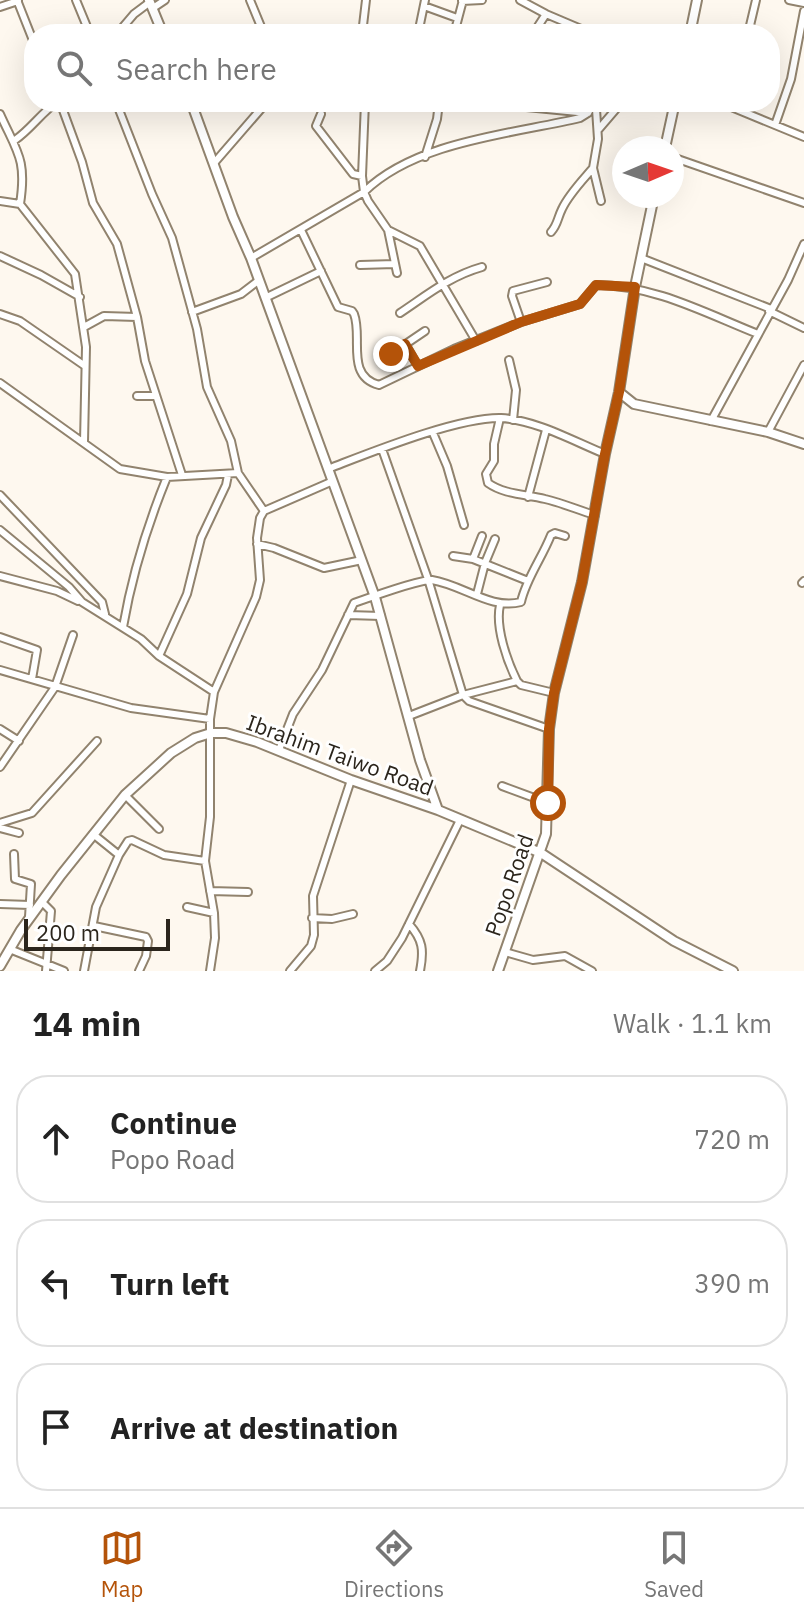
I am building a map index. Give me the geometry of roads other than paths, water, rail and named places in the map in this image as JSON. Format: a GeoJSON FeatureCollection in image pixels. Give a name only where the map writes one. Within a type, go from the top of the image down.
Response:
{"type":"FeatureCollection","features":[{"type":"Feature","properties":{"kind":"main road"},"geometry":{"type":"LineString","coordinates":[[692,24],[697,0]]}},
{"type":"Feature","properties":{"kind":"main road"},"geometry":{"type":"LineString","coordinates":[[151,3],[159,24]]}},
{"type":"Feature","properties":{"kind":"main road"},"geometry":{"type":"LineString","coordinates":[[195,112],[330,468],[375,597],[438,810]]}},
{"type":"Feature","properties":{"kind":"main road"},"geometry":{"type":"LineString","coordinates":[[668,136],[673,112]]}},
{"type":"Feature","properties":{"kind":"main road","name":"Popo Road"},"geometry":{"type":"LineString","coordinates":[[498,971],[546,834],[549,729],[554,693],[582,582],[651,208]]}},
{"type":"Feature","properties":{"kind":"main road"},"geometry":{"type":"LineString","coordinates":[[619,392],[634,404],[768,432],[804,444]]}},
{"type":"Feature","properties":{"kind":"main road"},"geometry":{"type":"LineString","coordinates":[[615,414],[622,407],[634,404]]}},
{"type":"Feature","properties":{"kind":"main road","name":"Ibrahim Taiwo Road"},"geometry":{"type":"LineString","coordinates":[[0,966],[29,921],[125,795],[171,753],[195,738],[211,733],[236,736],[279,750],[541,853],[674,941],[728,970]]}},
{"type":"Feature","properties":{"kind":"street"},"geometry":{"type":"LineString","coordinates":[[76,0],[86,24]]}},
{"type":"Feature","properties":{"kind":"street"},"geometry":{"type":"LineString","coordinates":[[126,24],[151,3],[165,0]]}},
{"type":"Feature","properties":{"kind":"street"},"geometry":{"type":"LineString","coordinates":[[250,0],[260,24]]}},
{"type":"Feature","properties":{"kind":"street"},"geometry":{"type":"LineString","coordinates":[[363,24],[366,0]]}},
{"type":"Feature","properties":{"kind":"street"},"geometry":{"type":"LineString","coordinates":[[456,24],[462,1],[482,0]]}},
{"type":"Feature","properties":{"kind":"street"},"geometry":{"type":"LineString","coordinates":[[520,0],[570,24]]}},
{"type":"Feature","properties":{"kind":"street"},"geometry":{"type":"LineString","coordinates":[[750,24],[756,0]]}},
{"type":"Feature","properties":{"kind":"street"},"geometry":{"type":"LineString","coordinates":[[789,0],[804,3]]}},
{"type":"Feature","properties":{"kind":"street"},"geometry":{"type":"LineString","coordinates":[[0,7],[18,1],[27,24]]}},
{"type":"Feature","properties":{"kind":"street"},"geometry":{"type":"LineString","coordinates":[[420,24],[424,3],[457,18]]}},
{"type":"Feature","properties":{"kind":"street"},"geometry":{"type":"LineString","coordinates":[[780,111],[801,42],[804,11]]}},
{"type":"Feature","properties":{"kind":"street"},"geometry":{"type":"LineString","coordinates":[[540,24],[546,14]]}},
{"type":"Feature","properties":{"kind":"street"},"geometry":{"type":"LineString","coordinates":[[15,140],[28,131],[44,112]]}},
{"type":"Feature","properties":{"kind":"street"},"geometry":{"type":"LineString","coordinates":[[62,112],[82,162],[93,203],[117,244],[137,317],[145,361],[182,475]]}},
{"type":"Feature","properties":{"kind":"street"},"geometry":{"type":"LineString","coordinates":[[120,112],[172,238],[192,312],[207,387],[231,441],[238,473],[264,511]]}},
{"type":"Feature","properties":{"kind":"street"},"geometry":{"type":"LineString","coordinates":[[215,162],[258,112]]}},
{"type":"Feature","properties":{"kind":"street"},"geometry":{"type":"LineString","coordinates":[[365,112],[364,192],[388,230],[397,273]]}},
{"type":"Feature","properties":{"kind":"street"},"geometry":{"type":"LineString","coordinates":[[425,157],[438,112]]}},
{"type":"Feature","properties":{"kind":"street"},"geometry":{"type":"LineString","coordinates":[[251,258],[364,192],[381,176],[464,142],[580,118],[587,112]]}},
{"type":"Feature","properties":{"kind":"street"},"geometry":{"type":"LineString","coordinates":[[596,112],[598,131],[593,168],[601,201]]}},
{"type":"Feature","properties":{"kind":"street"},"geometry":{"type":"LineString","coordinates":[[598,131],[614,112]]}},
{"type":"Feature","properties":{"kind":"street"},"geometry":{"type":"LineString","coordinates":[[748,112],[804,137]]}},
{"type":"Feature","properties":{"kind":"street"},"geometry":{"type":"LineString","coordinates":[[775,125],[780,112]]}},
{"type":"Feature","properties":{"kind":"street"},"geometry":{"type":"LineString","coordinates":[[0,114],[15,140],[23,172],[20,204]]}},
{"type":"Feature","properties":{"kind":"street"},"geometry":{"type":"LineString","coordinates":[[321,114],[316,126],[353,174],[362,176]]}},
{"type":"Feature","properties":{"kind":"street"},"geometry":{"type":"LineString","coordinates":[[684,161],[804,203]]}},
{"type":"Feature","properties":{"kind":"street"},"geometry":{"type":"LineString","coordinates":[[551,232],[558,225],[561,211],[571,194],[593,168]]}},
{"type":"Feature","properties":{"kind":"street"},"geometry":{"type":"LineString","coordinates":[[0,201],[20,204],[75,274],[84,327],[84,442]]}},
{"type":"Feature","properties":{"kind":"street"},"geometry":{"type":"LineString","coordinates":[[301,230],[338,307],[354,314],[357,362],[370,382],[379,385],[521,322],[580,304],[596,285],[635,287],[657,293],[758,334]]}},
{"type":"Feature","properties":{"kind":"street"},"geometry":{"type":"LineString","coordinates":[[388,230],[420,246],[476,341]]}},
{"type":"Feature","properties":{"kind":"street"},"geometry":{"type":"LineString","coordinates":[[711,421],[802,256],[804,244]]}},
{"type":"Feature","properties":{"kind":"street"},"geometry":{"type":"LineString","coordinates":[[0,256],[80,297]]}},
{"type":"Feature","properties":{"kind":"street"},"geometry":{"type":"LineString","coordinates":[[641,258],[770,310],[804,328]]}},
{"type":"Feature","properties":{"kind":"street"},"geometry":{"type":"LineString","coordinates":[[360,265],[395,264]]}},
{"type":"Feature","properties":{"kind":"street"},"geometry":{"type":"LineString","coordinates":[[400,313],[459,274],[482,267]]}},
{"type":"Feature","properties":{"kind":"street"},"geometry":{"type":"LineString","coordinates":[[265,298],[321,271]]}},
{"type":"Feature","properties":{"kind":"street"},"geometry":{"type":"LineString","coordinates":[[192,312],[241,294],[258,281]]}},
{"type":"Feature","properties":{"kind":"street"},"geometry":{"type":"LineString","coordinates":[[521,322],[513,291],[547,282]]}},
{"type":"Feature","properties":{"kind":"street"},"geometry":{"type":"LineString","coordinates":[[0,314],[20,321],[85,366]]}},
{"type":"Feature","properties":{"kind":"street"},"geometry":{"type":"LineString","coordinates":[[84,327],[104,316],[137,317]]}},
{"type":"Feature","properties":{"kind":"street"},"geometry":{"type":"LineString","coordinates":[[391,354],[425,331]]}},
{"type":"Feature","properties":{"kind":"street"},"geometry":{"type":"LineString","coordinates":[[405,344],[418,366]]}},
{"type":"Feature","properties":{"kind":"street"},"geometry":{"type":"LineString","coordinates":[[509,360],[516,390],[513,420]]}},
{"type":"Feature","properties":{"kind":"street"},"geometry":{"type":"LineString","coordinates":[[768,432],[804,365]]}},
{"type":"Feature","properties":{"kind":"street"},"geometry":{"type":"LineString","coordinates":[[0,383],[120,469],[167,477],[238,473]]}},
{"type":"Feature","properties":{"kind":"street"},"geometry":{"type":"LineString","coordinates":[[137,396],[156,396]]}},
{"type":"Feature","properties":{"kind":"street"},"geometry":{"type":"LineString","coordinates":[[330,468],[433,433],[500,418],[546,430],[605,454]]}},
{"type":"Feature","properties":{"kind":"street"},"geometry":{"type":"LineString","coordinates":[[500,418],[494,461],[486,474],[488,483],[595,515]]}},
{"type":"Feature","properties":{"kind":"street"},"geometry":{"type":"LineString","coordinates":[[528,497],[546,430]]}},
{"type":"Feature","properties":{"kind":"street"},"geometry":{"type":"LineString","coordinates":[[433,433],[447,466],[464,525]]}},
{"type":"Feature","properties":{"kind":"street"},"geometry":{"type":"LineString","coordinates":[[382,449],[428,579],[463,695],[469,701],[549,729]]}},
{"type":"Feature","properties":{"kind":"street"},"geometry":{"type":"LineString","coordinates":[[159,656],[187,594],[201,538],[228,475]]}},
{"type":"Feature","properties":{"kind":"street"},"geometry":{"type":"LineString","coordinates":[[123,627],[130,585],[147,525],[167,477]]}},
{"type":"Feature","properties":{"kind":"street"},"geometry":{"type":"LineString","coordinates":[[210,971],[215,938],[214,913],[205,861],[210,817],[210,719],[214,692],[256,597],[260,580],[258,528],[264,511],[334,481]]}},
{"type":"Feature","properties":{"kind":"street"},"geometry":{"type":"LineString","coordinates":[[0,495],[102,602],[105,615]]}},
{"type":"Feature","properties":{"kind":"street"},"geometry":{"type":"LineString","coordinates":[[0,530],[69,587],[82,602]]}},
{"type":"Feature","properties":{"kind":"street"},"geometry":{"type":"LineString","coordinates":[[279,750],[293,714],[322,670],[354,603],[428,579],[477,594],[500,605],[521,602],[551,535],[565,536]]}},
{"type":"Feature","properties":{"kind":"street"},"geometry":{"type":"LineString","coordinates":[[473,559],[482,536]]}},
{"type":"Feature","properties":{"kind":"street"},"geometry":{"type":"LineString","coordinates":[[477,594],[495,539]]}},
{"type":"Feature","properties":{"kind":"street"},"geometry":{"type":"LineString","coordinates":[[257,544],[324,568],[362,560]]}},
{"type":"Feature","properties":{"kind":"street"},"geometry":{"type":"LineString","coordinates":[[453,556],[473,559],[528,581]]}},
{"type":"Feature","properties":{"kind":"street"},"geometry":{"type":"LineString","coordinates":[[0,576],[57,591],[82,602],[141,639],[159,656],[214,692]]}},
{"type":"Feature","properties":{"kind":"street"},"geometry":{"type":"LineString","coordinates":[[500,605],[500,627],[517,681],[521,685],[554,693]]}},
{"type":"Feature","properties":{"kind":"street"},"geometry":{"type":"LineString","coordinates":[[348,615],[381,616]]}},
{"type":"Feature","properties":{"kind":"street"},"geometry":{"type":"LineString","coordinates":[[0,767],[55,687],[73,635]]}},
{"type":"Feature","properties":{"kind":"street"},"geometry":{"type":"LineString","coordinates":[[0,637],[37,650],[32,679]]}},
{"type":"Feature","properties":{"kind":"street"},"geometry":{"type":"LineString","coordinates":[[0,670],[131,708],[210,719]]}},
{"type":"Feature","properties":{"kind":"street"},"geometry":{"type":"LineString","coordinates":[[409,716],[463,695],[517,681]]}},
{"type":"Feature","properties":{"kind":"street"},"geometry":{"type":"LineString","coordinates":[[0,729],[19,741]]}},
{"type":"Feature","properties":{"kind":"street"},"geometry":{"type":"LineString","coordinates":[[0,825],[32,813],[97,741]]}},
{"type":"Feature","properties":{"kind":"street"},"geometry":{"type":"LineString","coordinates":[[290,971],[311,946],[314,935],[313,896],[351,780]]}},
{"type":"Feature","properties":{"kind":"street"},"geometry":{"type":"LineString","coordinates":[[502,786],[548,803]]}},
{"type":"Feature","properties":{"kind":"street"},"geometry":{"type":"LineString","coordinates":[[125,795],[159,829]]}},
{"type":"Feature","properties":{"kind":"street"},"geometry":{"type":"LineString","coordinates":[[375,971],[387,961],[409,924],[460,820]]}},
{"type":"Feature","properties":{"kind":"street"},"geometry":{"type":"LineString","coordinates":[[0,825],[19,833]]}},
{"type":"Feature","properties":{"kind":"street"},"geometry":{"type":"LineString","coordinates":[[93,834],[119,855]]}},
{"type":"Feature","properties":{"kind":"street"},"geometry":{"type":"LineString","coordinates":[[84,971],[103,888],[128,841],[164,855],[205,861]]}},
{"type":"Feature","properties":{"kind":"street"},"geometry":{"type":"LineString","coordinates":[[14,854],[15,879],[31,884],[29,921]]}},
{"type":"Feature","properties":{"kind":"street"},"geometry":{"type":"LineString","coordinates":[[210,891],[248,892]]}},
{"type":"Feature","properties":{"kind":"street"},"geometry":{"type":"LineString","coordinates":[[43,903],[51,911],[46,967]]}},
{"type":"Feature","properties":{"kind":"street"},"geometry":{"type":"LineString","coordinates":[[0,904],[30,905]]}},
{"type":"Feature","properties":{"kind":"street"},"geometry":{"type":"LineString","coordinates":[[187,907],[214,913]]}},
{"type":"Feature","properties":{"kind":"street"},"geometry":{"type":"LineString","coordinates":[[312,918],[332,919],[353,914]]}},
{"type":"Feature","properties":{"kind":"street"},"geometry":{"type":"LineString","coordinates":[[409,924],[423,946],[420,971]]}},
{"type":"Feature","properties":{"kind":"street"},"geometry":{"type":"LineString","coordinates":[[94,926],[146,937],[146,956],[139,971]]}},
{"type":"Feature","properties":{"kind":"street"},"geometry":{"type":"LineString","coordinates":[[12,950],[46,967],[64,971]]}},
{"type":"Feature","properties":{"kind":"street"},"geometry":{"type":"LineString","coordinates":[[505,952],[533,960],[565,956],[592,971]]}}]}
